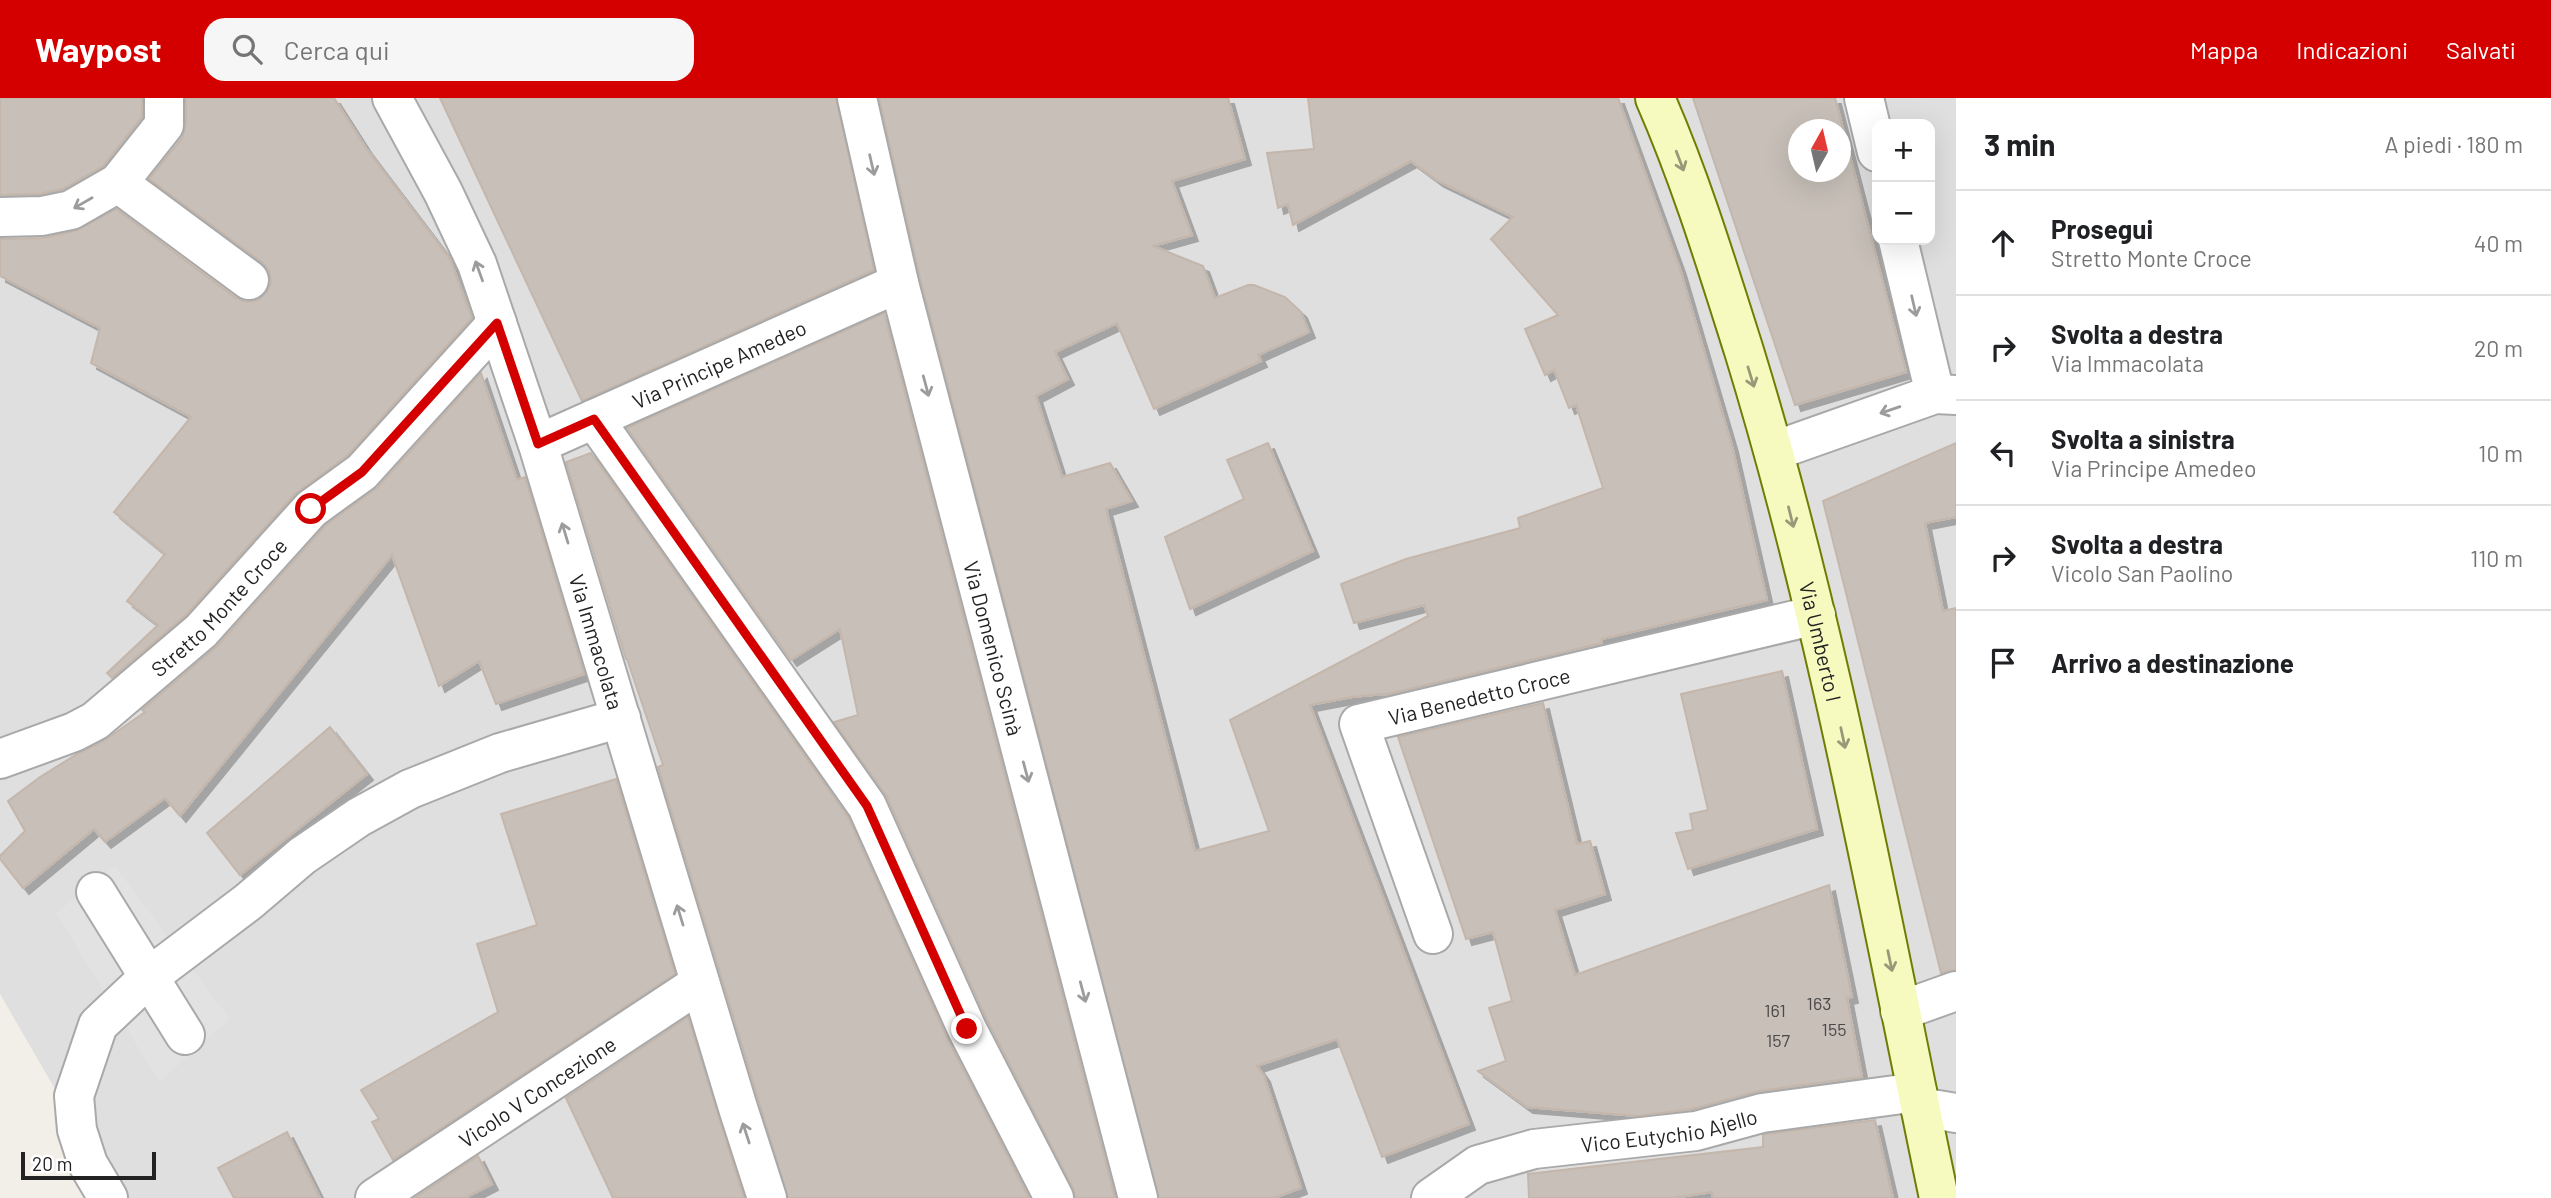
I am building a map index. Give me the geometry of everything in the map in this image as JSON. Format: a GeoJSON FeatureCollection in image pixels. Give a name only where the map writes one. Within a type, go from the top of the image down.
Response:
{"type":"FeatureCollection","features":[{"type":"Feature","properties":{"kind":"street"},"geometry":{"type":"LineString","coordinates":[[0,217],[42,216],[71,210],[118,183],[164,125],[164,98]]}},
{"type":"Feature","properties":{"kind":"street","name":"Via Immacolata"},"geometry":{"type":"LineString","coordinates":[[392,98],[438,181],[471,252],[497,323],[538,444],[767,1198]]}},
{"type":"Feature","properties":{"kind":"street","name":"Via Domenico Scinà"},"geometry":{"type":"LineString","coordinates":[[857,98],[899,283],[1138,1198]]}},
{"type":"Feature","properties":{"kind":"street","name":"Via Umberto I"},"geometry":{"type":"LineString","coordinates":[[1655,98],[1704,224],[1774,451],[1816,615],[1900,1011],[1931,1104],[1939,1198]]}},
{"type":"Feature","properties":{"kind":"street"},"geometry":{"type":"LineString","coordinates":[[1864,98],[1872,131]]}},
{"type":"Feature","properties":{"kind":"street"},"geometry":{"type":"LineString","coordinates":[[118,183],[249,280]]}},
{"type":"Feature","properties":{"kind":"street"},"geometry":{"type":"LineString","coordinates":[[1774,451],[1945,394],[1900,245]]}},
{"type":"Feature","properties":{"kind":"street","name":"Via Principe Amedeo"},"geometry":{"type":"LineString","coordinates":[[538,444],[899,283]]}},
{"type":"Feature","properties":{"kind":"street","name":"Stretto Monte Croce"},"geometry":{"type":"LineString","coordinates":[[0,759],[74,732],[95,721],[201,631],[311,509],[362,472],[497,323]]}},
{"type":"Feature","properties":{"kind":"street"},"geometry":{"type":"LineString","coordinates":[[594,419],[867,806],[967,1029],[1054,1198]]}},
{"type":"Feature","properties":{"kind":"street","name":"Via Benedetto Croce"},"geometry":{"type":"LineString","coordinates":[[1433,934],[1359,724],[1816,615]]}},
{"type":"Feature","properties":{"kind":"street"},"geometry":{"type":"LineString","coordinates":[[108,1198],[88,1164],[77,1130],[74,1096],[98,1026],[150,976],[248,902],[302,856],[359,817],[410,789],[500,753],[621,718]]}},
{"type":"Feature","properties":{"kind":"street"},"geometry":{"type":"LineString","coordinates":[[96,892],[185,1035]]}},
{"type":"Feature","properties":{"kind":"street","name":"Vicolo V Concezione"},"geometry":{"type":"LineString","coordinates":[[375,1198],[700,983]]}},
{"type":"Feature","properties":{"kind":"street"},"geometry":{"type":"LineString","coordinates":[[1900,1011],[1956,991]]}},
{"type":"Feature","properties":{"kind":"street","name":"Vico Eutychio Ajello"},"geometry":{"type":"LineString","coordinates":[[1431,1198],[1478,1165],[1534,1149],[1696,1131],[1762,1113],[1931,1104]]}},
{"type":"Feature","properties":{"kind":"shaded area"},"geometry":{"type":"Polygon","coordinates":[[[0,98],[1956,98],[1956,1198],[118,1198],[0,994],[0,98]]]}},
{"type":"Feature","properties":{"kind":"shaded area"},"geometry":{"type":"Polygon","coordinates":[[[115,866],[230,1019],[159,1082],[56,913],[115,866]]]}},
{"type":"Feature","properties":{"kind":"building"},"geometry":{"type":"Polygon","coordinates":[[[0,98],[142,98],[142,117],[103,166],[63,189],[39,194],[0,195],[0,98]]]}},
{"type":"Feature","properties":{"kind":"building"},"geometry":{"type":"Polygon","coordinates":[[[186,98],[334,98],[366,148],[450,259],[472,318],[347,456],[295,494],[186,615],[112,678],[107,673],[158,625],[127,601],[165,554],[114,512],[191,417],[91,363],[100,328],[0,276],[0,239],[43,238],[75,231],[116,209],[236,298],[247,302],[258,300],[267,292],[271,282],[269,271],[263,263],[149,179],[182,138],[186,125],[186,98]]]}},
{"type":"Feature","properties":{"kind":"building"},"geometry":{"type":"Polygon","coordinates":[[[440,98],[836,98],[874,270],[582,401],[440,98]]]}},
{"type":"Feature","properties":{"kind":"building"},"geometry":{"type":"Polygon","coordinates":[[[879,98],[1228,98],[1245,159],[1172,181],[1192,235],[1153,246],[1203,266],[1215,298],[1248,285],[1285,297],[1301,312],[1309,332],[1258,355],[1261,361],[1154,409],[1117,323],[1055,352],[1068,379],[1036,396],[1062,477],[1110,463],[1132,501],[1106,509],[1195,851],[1269,831],[1230,720],[1428,616],[1424,605],[1354,623],[1341,584],[1406,559],[1520,528],[1518,518],[1603,488],[1576,405],[1569,408],[1554,370],[1545,375],[1525,329],[1558,315],[1491,239],[1513,217],[1438,181],[1411,161],[1293,225],[1288,204],[1278,208],[1267,153],[1314,149],[1308,98],[1618,98],[1680,269],[1732,446],[1767,600],[1384,695],[1352,697],[1310,705],[1469,1124],[1382,1157],[1337,1039],[1257,1066],[1264,1076],[1301,1188],[1274,1198],[1159,1198],[920,278],[879,98]]]}},
{"type":"Feature","properties":{"kind":"building"},"geometry":{"type":"Polygon","coordinates":[[[1693,98],[1835,98],[1840,119],[1788,119],[1788,182],[1851,182],[1851,160],[1906,372],[1795,405],[1693,98]]]}},
{"type":"Feature","properties":{"kind":"building"},"geometry":{"type":"Polygon","coordinates":[[[884,313],[1115,1198],[1076,1198],[987,1020],[887,797],[834,722],[858,715],[840,629],[791,660],[627,428],[884,313]]]}},
{"type":"Feature","properties":{"kind":"building"},"geometry":{"type":"Polygon","coordinates":[[[481,373],[517,480],[525,477],[584,674],[496,704],[479,661],[439,686],[392,555],[180,816],[165,798],[105,842],[94,829],[23,888],[0,859],[25,831],[8,801],[40,777],[105,740],[145,712],[142,710],[217,646],[326,525],[378,487],[481,373]]]}},
{"type":"Feature","properties":{"kind":"building"},"geometry":{"type":"Polygon","coordinates":[[[1268,443],[1313,551],[1190,609],[1165,537],[1244,499],[1227,460],[1268,443]]]}},
{"type":"Feature","properties":{"kind":"building"},"geometry":{"type":"Polygon","coordinates":[[[1956,443],[1956,517],[1925,523],[1943,611],[1956,608],[1956,970],[1941,973],[1823,501],[1956,443]]]}},
{"type":"Feature","properties":{"kind":"building"},"geometry":{"type":"Polygon","coordinates":[[[591,453],[848,817],[947,1038],[1029,1198],[788,1198],[658,767],[663,765],[626,659],[566,462],[591,453]]]}},
{"type":"Feature","properties":{"kind":"building"},"geometry":{"type":"Polygon","coordinates":[[[1782,671],[1817,829],[1688,869],[1676,833],[1693,830],[1690,814],[1708,810],[1681,694],[1782,671]]]}},
{"type":"Feature","properties":{"kind":"building"},"geometry":{"type":"Polygon","coordinates":[[[1543,703],[1577,844],[1590,841],[1605,894],[1555,910],[1575,975],[1829,885],[1852,997],[1847,998],[1862,1077],[1759,1091],[1692,1109],[1637,1116],[1527,1107],[1478,1071],[1506,1061],[1489,1008],[1512,1001],[1493,932],[1466,939],[1398,737],[1543,703]]]}},
{"type":"Feature","properties":{"kind":"building"},"geometry":{"type":"Polygon","coordinates":[[[330,727],[367,774],[240,875],[207,833],[330,727]]]}},
{"type":"Feature","properties":{"kind":"building"},"geometry":{"type":"Polygon","coordinates":[[[616,779],[675,974],[393,1160],[372,1122],[379,1119],[361,1090],[498,1012],[477,944],[537,925],[501,814],[616,779]]]}},
{"type":"Feature","properties":{"kind":"building"},"geometry":{"type":"Polygon","coordinates":[[[688,1017],[744,1198],[613,1198],[566,1098],[688,1017]]]}},
{"type":"Feature","properties":{"kind":"building"},"geometry":{"type":"Polygon","coordinates":[[[1875,1120],[1893,1198],[1713,1198],[1712,1192],[1673,1198],[1529,1198],[1528,1174],[1763,1147],[1763,1135],[1766,1134],[1875,1120]]]}},
{"type":"Feature","properties":{"kind":"building"},"geometry":{"type":"Polygon","coordinates":[[[287,1132],[320,1198],[234,1198],[218,1168],[287,1132]]]}},
{"type":"Feature","properties":{"kind":"building"},"geometry":{"type":"Polygon","coordinates":[[[478,1156],[492,1184],[465,1198],[415,1198],[478,1156]]]}},
{"type":"Feature","properties":{"kind":"route"},"geometry":{"type":"LineString","coordinates":[[311,509],[362,472],[497,323],[538,444],[594,419],[867,806],[967,1029]]}}]}
